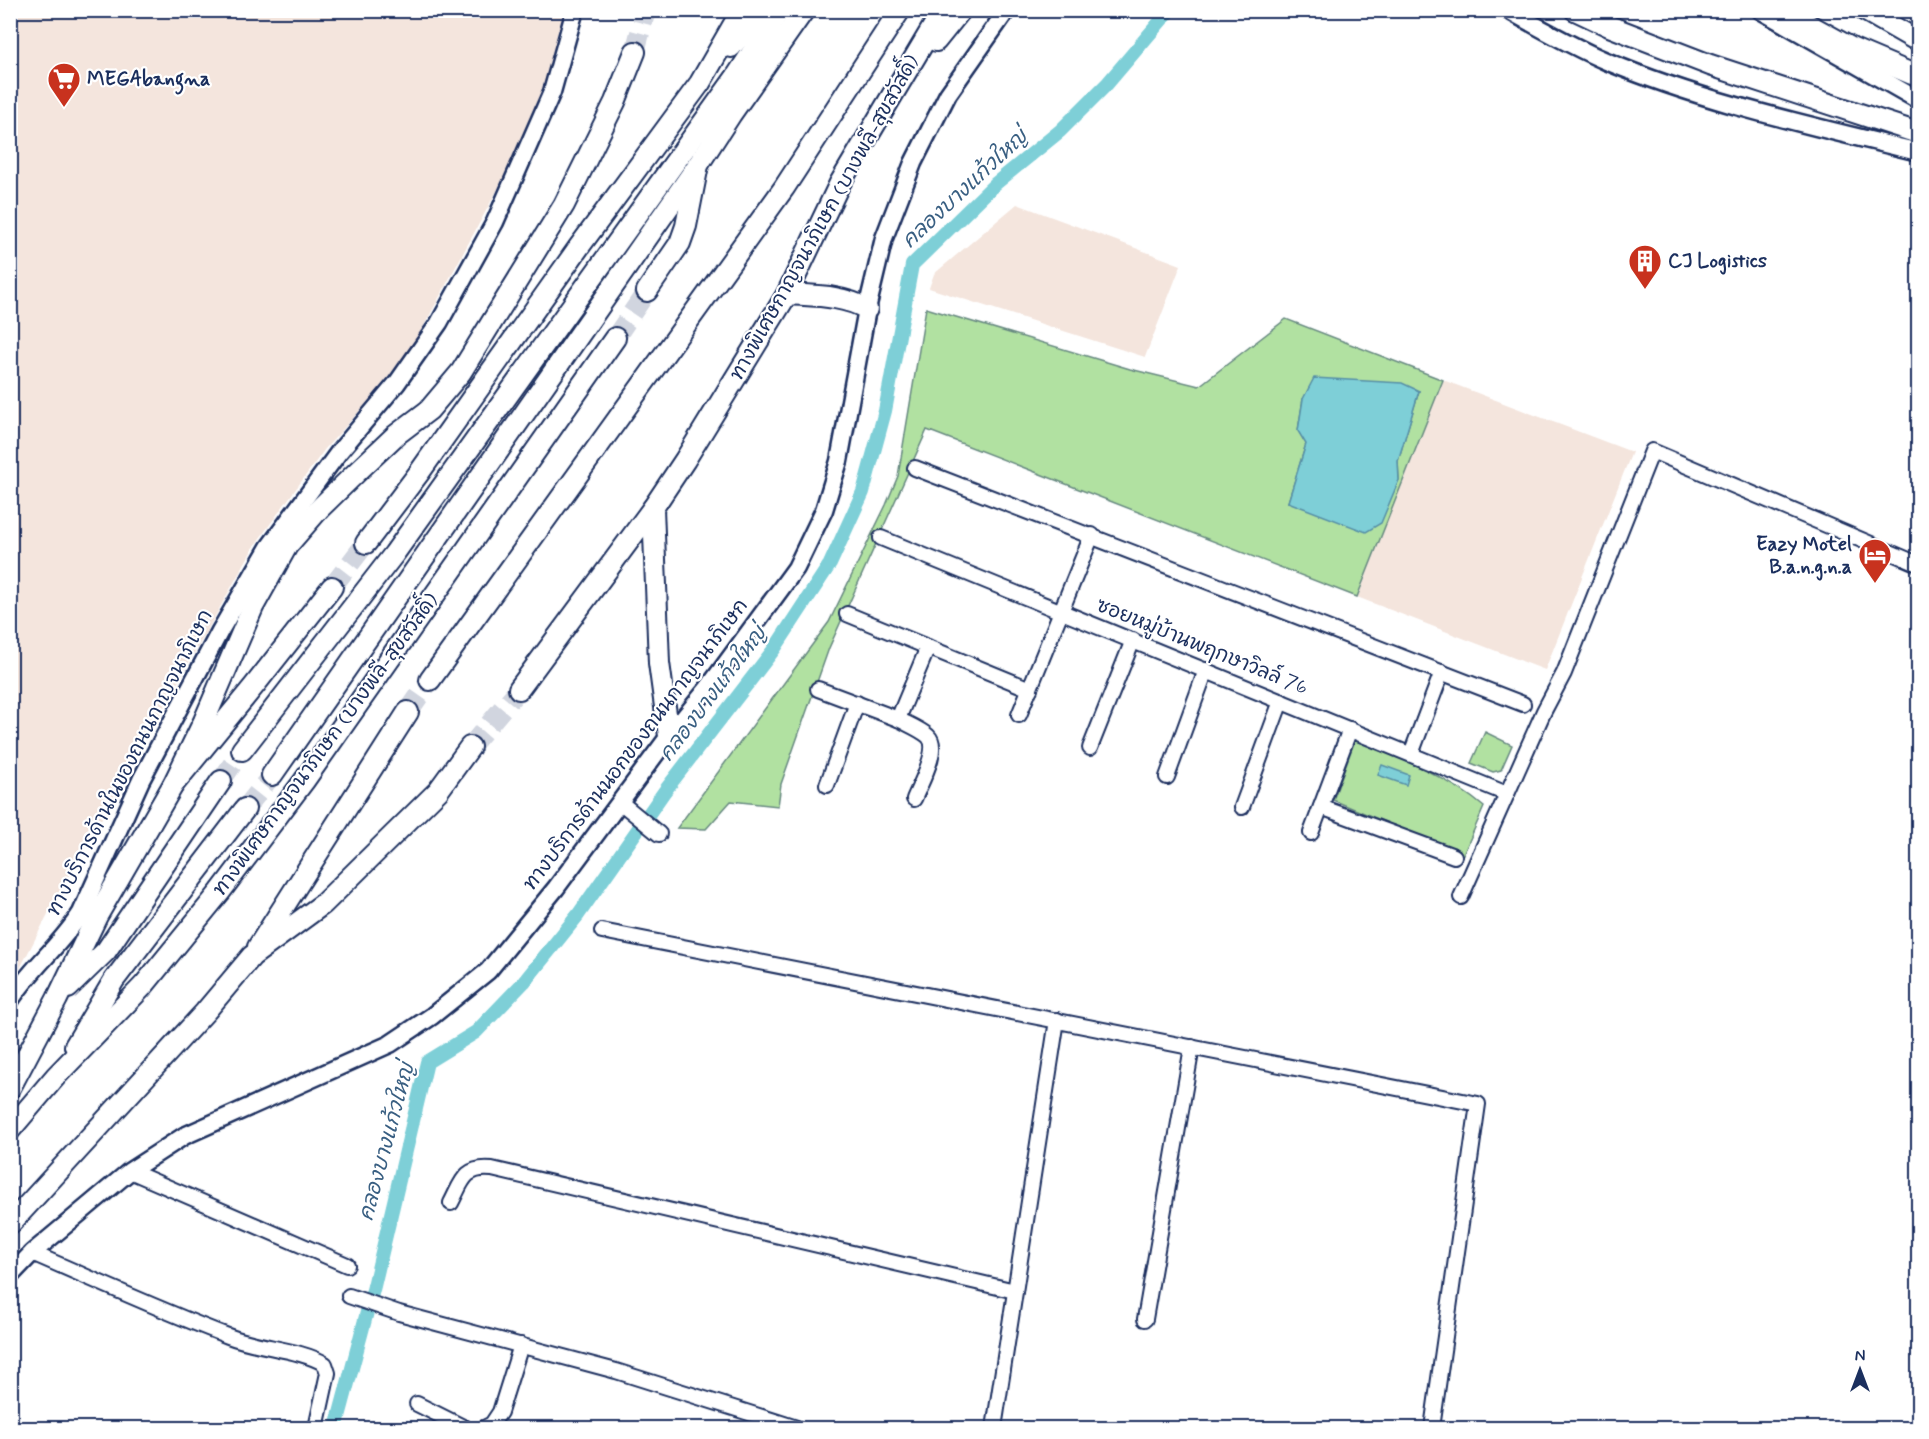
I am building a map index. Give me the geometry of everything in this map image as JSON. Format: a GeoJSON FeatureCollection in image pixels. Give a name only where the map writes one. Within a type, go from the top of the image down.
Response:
{"type":"FeatureCollection","features":[{"type":"Feature","properties":{"kind":"highway"},"geometry":{"type":"LineString","coordinates":[[700,83],[742,10]]}},
{"type":"Feature","properties":{"kind":"highway"},"geometry":{"type":"LineString","coordinates":[[366,543],[700,83],[763,10]]}},
{"type":"Feature","properties":{"kind":"highway"},"geometry":{"type":"LineString","coordinates":[[242,750],[394,554],[736,77],[780,10]]}},
{"type":"Feature","properties":{"kind":"highway"},"geometry":{"type":"LineString","coordinates":[[272,775],[804,10]]}},
{"type":"Feature","properties":{"kind":"highway"},"geometry":{"type":"LineString","coordinates":[[430,680],[784,188],[900,10]]}},
{"type":"Feature","properties":{"kind":"highway","name":"ทางพิเศษกาญจนาภิเษก (บางพลี-สุขสวัสดิ์)"},"geometry":{"type":"LineString","coordinates":[[519,689],[653,508],[787,294],[840,183],[943,10]]}},
{"type":"Feature","properties":{"kind":"highway"},"geometry":{"type":"LineString","coordinates":[[901,83],[961,10]]}},
{"type":"Feature","properties":{"kind":"highway"},"geometry":{"type":"LineString","coordinates":[[1575,10],[1710,65],[1918,133]]}},
{"type":"Feature","properties":{"kind":"highway"},"geometry":{"type":"LineString","coordinates":[[1782,10],[1846,46],[1915,76]]}},
{"type":"Feature","properties":{"kind":"highway"},"geometry":{"type":"LineString","coordinates":[[1807,10],[1858,39],[1915,76]]}},
{"type":"Feature","properties":{"kind":"highway"},"geometry":{"type":"LineString","coordinates":[[1864,10],[1918,41]]}},
{"type":"Feature","properties":{"kind":"highway"},"geometry":{"type":"LineString","coordinates":[[1886,10],[1918,29]]}},
{"type":"Feature","properties":{"kind":"highway"},"geometry":{"type":"LineString","coordinates":[[10,1088],[97,916],[173,785],[204,721],[253,607],[287,546],[320,508],[359,470],[396,435],[429,411],[460,372],[564,205],[615,102],[635,52]]}},
{"type":"Feature","properties":{"kind":"highway"},"geometry":{"type":"LineString","coordinates":[[647,291],[680,243],[686,226],[698,165]]}},
{"type":"Feature","properties":{"kind":"highway"},"geometry":{"type":"LineString","coordinates":[[787,294],[840,299],[854,302],[867,309]]}},
{"type":"Feature","properties":{"kind":"highway","name":"ทางพิเศษกาญจนาภิเษก (บางพลี-สุขสวัสดิ์)"},"geometry":{"type":"LineString","coordinates":[[10,1130],[56,1076],[144,985],[220,892],[304,781],[615,338]]}},
{"type":"Feature","properties":{"kind":"highway"},"geometry":{"type":"LineString","coordinates":[[653,508],[659,663],[669,736]]}},
{"type":"Feature","properties":{"kind":"highway"},"geometry":{"type":"LineString","coordinates":[[173,785],[255,686],[332,587]]}},
{"type":"Feature","properties":{"kind":"highway"},"geometry":{"type":"LineString","coordinates":[[10,1224],[205,1012],[252,956],[408,712]]}},
{"type":"Feature","properties":{"kind":"highway"},"geometry":{"type":"LineString","coordinates":[[252,956],[323,904],[438,791],[470,747]]}},
{"type":"Feature","properties":{"kind":"highway"},"geometry":{"type":"LineString","coordinates":[[57,999],[106,951],[221,782]]}},
{"type":"Feature","properties":{"kind":"highway"},"geometry":{"type":"LineString","coordinates":[[56,1076],[114,980],[245,809]]}},
{"type":"Feature","properties":{"kind":"main road","name":"ทางบริการด้านในของถนนกาญจนาภิเษก"},"geometry":{"type":"LineString","coordinates":[[10,1001],[22,983],[73,925],[81,912],[141,780],[220,631],[269,547],[339,452],[397,383],[439,323],[495,222],[552,92],[575,10]]}},
{"type":"Feature","properties":{"kind":"main road","name":"ทางบริการด้านนอกของถนนกาญจนาภิเษก"},"geometry":{"type":"LineString","coordinates":[[10,1276],[32,1253],[130,1171],[184,1136],[390,1044],[432,1016],[488,971],[556,888],[669,736],[708,688],[795,568],[824,510],[839,461],[867,309],[884,238],[913,163],[948,94],[1007,10]]}},
{"type":"Feature","properties":{"kind":"main road"},"geometry":{"type":"LineString","coordinates":[[1508,10],[1605,61],[1657,80],[1756,112],[1918,152]]}},
{"type":"Feature","properties":{"kind":"main road"},"geometry":{"type":"LineString","coordinates":[[1760,10],[1918,100]]}},
{"type":"Feature","properties":{"kind":"street"},"geometry":{"type":"LineString","coordinates":[[1461,897],[1544,711],[1564,673],[1652,451],[1918,564]]}},
{"type":"Feature","properties":{"kind":"street"},"geometry":{"type":"LineString","coordinates":[[915,468],[1522,704]]}},
{"type":"Feature","properties":{"kind":"street"},"geometry":{"type":"LineString","coordinates":[[1019,715],[1092,535]]}},
{"type":"Feature","properties":{"kind":"street","name":"ซอยหมู่บ้านพฤกษาวิลล์ 76"},"geometry":{"type":"LineString","coordinates":[[881,538],[1508,794]]}},
{"type":"Feature","properties":{"kind":"street"},"geometry":{"type":"LineString","coordinates":[[847,614],[1030,689]]}},
{"type":"Feature","properties":{"kind":"street"},"geometry":{"type":"LineString","coordinates":[[1090,748],[1133,640]]}},
{"type":"Feature","properties":{"kind":"street"},"geometry":{"type":"LineString","coordinates":[[898,719],[928,647]]}},
{"type":"Feature","properties":{"kind":"street"},"geometry":{"type":"LineString","coordinates":[[1167,777],[1206,670]]}},
{"type":"Feature","properties":{"kind":"street"},"geometry":{"type":"LineString","coordinates":[[1411,754],[1442,672]]}},
{"type":"Feature","properties":{"kind":"street"},"geometry":{"type":"LineString","coordinates":[[818,689],[898,719],[928,736],[933,745],[932,755],[914,799]]}},
{"type":"Feature","properties":{"kind":"street"},"geometry":{"type":"LineString","coordinates":[[1242,807],[1281,701]]}},
{"type":"Feature","properties":{"kind":"street"},"geometry":{"type":"LineString","coordinates":[[827,784],[856,703]]}},
{"type":"Feature","properties":{"kind":"street"},"geometry":{"type":"LineString","coordinates":[[1311,833],[1350,729]]}},
{"type":"Feature","properties":{"kind":"street"},"geometry":{"type":"LineString","coordinates":[[620,801],[659,834]]}},
{"type":"Feature","properties":{"kind":"street"},"geometry":{"type":"LineString","coordinates":[[1321,807],[1454,856]]}},
{"type":"Feature","properties":{"kind":"street"},"geometry":{"type":"LineString","coordinates":[[602,931],[1478,1104],[1432,1428]]}},
{"type":"Feature","properties":{"kind":"street"},"geometry":{"type":"LineString","coordinates":[[994,1428],[1057,1020]]}},
{"type":"Feature","properties":{"kind":"street"},"geometry":{"type":"LineString","coordinates":[[1145,1319],[1192,1047]]}},
{"type":"Feature","properties":{"kind":"street"},"geometry":{"type":"LineString","coordinates":[[451,1203],[466,1174],[482,1168],[492,1169],[1015,1291]]}},
{"type":"Feature","properties":{"kind":"street"},"geometry":{"type":"LineString","coordinates":[[130,1171],[347,1265]]}},
{"type":"Feature","properties":{"kind":"street"},"geometry":{"type":"LineString","coordinates":[[32,1253],[229,1336],[315,1358],[326,1364],[328,1373],[316,1428]]}},
{"type":"Feature","properties":{"kind":"street"},"geometry":{"type":"LineString","coordinates":[[352,1297],[390,1310],[615,1371],[797,1428]]}},
{"type":"Feature","properties":{"kind":"street"},"geometry":{"type":"LineString","coordinates":[[484,1428],[492,1424],[500,1412],[521,1345]]}},
{"type":"Feature","properties":{"kind":"street"},"geometry":{"type":"LineString","coordinates":[[417,1404],[465,1428]]}},
{"type":"Feature","properties":{"kind":"shaded area"},"geometry":{"type":"Polygon","coordinates":[[[11,11],[566,11],[544,85],[508,170],[405,361],[325,449],[255,545],[48,914],[11,986],[11,11]]]}},
{"type":"Feature","properties":{"kind":"shaded area"},"geometry":{"type":"Polygon","coordinates":[[[1017,204],[1181,265],[1145,357],[929,288],[934,274],[1017,204]]]}},
{"type":"Feature","properties":{"kind":"shaded area"},"geometry":{"type":"Polygon","coordinates":[[[1443,380],[1632,452],[1545,670],[1357,597],[1443,380]]]}},
{"type":"Feature","properties":{"kind":"green space"},"geometry":{"type":"Polygon","coordinates":[[[926,308],[1130,369],[1199,386],[1286,319],[1443,380],[1357,597],[927,430],[829,648],[781,784],[778,806],[731,801],[706,829],[677,828],[829,622],[898,476],[926,308]],[[1419,391],[1303,399],[1298,430],[1306,444],[1288,502],[1399,480],[1398,461],[1419,391]]]}},
{"type":"Feature","properties":{"kind":"green space"},"geometry":{"type":"Polygon","coordinates":[[[1485,732],[1512,745],[1501,770],[1493,772],[1471,763],[1485,732]]]}},
{"type":"Feature","properties":{"kind":"green space"},"geometry":{"type":"Polygon","coordinates":[[[1355,740],[1439,777],[1484,807],[1463,855],[1333,800],[1355,740]]]}},
{"type":"Feature","properties":{"kind":"water"},"geometry":{"type":"Polygon","coordinates":[[[1314,378],[1402,383],[1419,391],[1398,461],[1399,480],[1381,523],[1366,532],[1288,502],[1306,444],[1298,431],[1303,399],[1314,378]]]}},
{"type":"Feature","properties":{"kind":"water"},"geometry":{"type":"Polygon","coordinates":[[[1382,765],[1409,775],[1406,785],[1378,775],[1382,765]]]}},
{"type":"Feature","properties":{"kind":"waterway","name":"คลองบางแก้วใหญ่"},"geometry":{"type":"LineString","coordinates":[[336,1428],[374,1286],[427,1062],[476,1032],[524,982],[578,915],[664,792],[775,648],[830,564],[863,492],[885,411],[912,265],[995,184],[1060,131],[1107,84],[1170,10]]}},
{"type":"Feature","properties":{"kind":"tunnel"},"geometry":{"type":"LineString","coordinates":[[635,52],[646,10]]}},
{"type":"Feature","properties":{"kind":"tunnel"},"geometry":{"type":"LineString","coordinates":[[615,338],[647,291]]}},
{"type":"Feature","properties":{"kind":"tunnel"},"geometry":{"type":"LineString","coordinates":[[332,587],[366,543]]}},
{"type":"Feature","properties":{"kind":"tunnel"},"geometry":{"type":"LineString","coordinates":[[408,712],[430,680]]}},
{"type":"Feature","properties":{"kind":"tunnel"},"geometry":{"type":"LineString","coordinates":[[470,747],[519,689]]}},
{"type":"Feature","properties":{"kind":"tunnel"},"geometry":{"type":"LineString","coordinates":[[221,781],[242,750]]}},
{"type":"Feature","properties":{"kind":"tunnel"},"geometry":{"type":"LineString","coordinates":[[245,809],[272,775]]}},
{"type":"Feature","properties":{"kind":"place","name":"MEGAbangna"},"geometry":{"type":"Point","coordinates":[64,108]}},
{"type":"Feature","properties":{"kind":"place","name":"CJ Logistics"},"geometry":{"type":"Point","coordinates":[1645,290]}},
{"type":"Feature","properties":{"kind":"place","name":"Eazy Motel B.a.n.g.n.a"},"geometry":{"type":"Point","coordinates":[1875,584]}}]}
